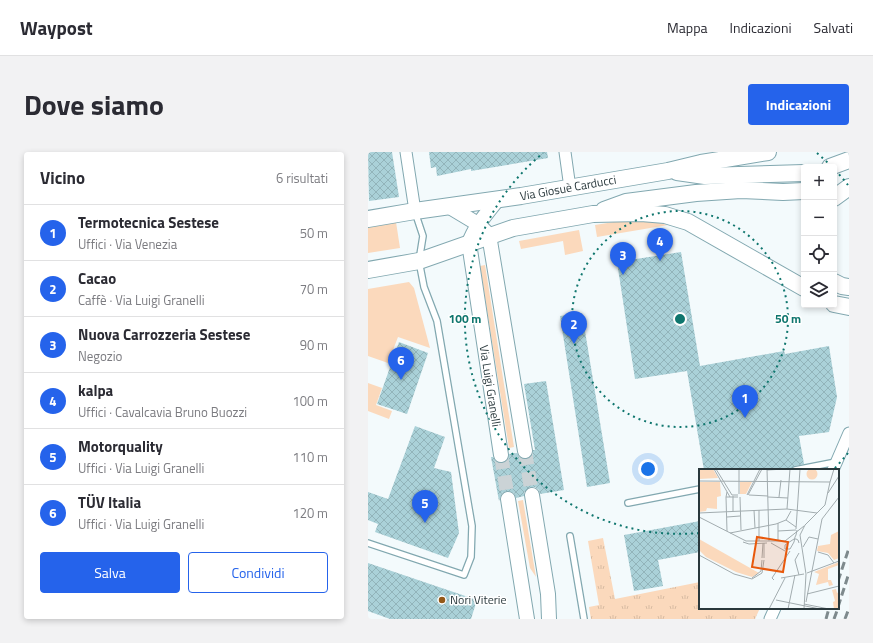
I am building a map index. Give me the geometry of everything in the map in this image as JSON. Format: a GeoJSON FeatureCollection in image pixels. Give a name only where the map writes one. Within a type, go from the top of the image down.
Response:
{"type":"FeatureCollection","features":[{"type":"Feature","properties":{"kind":"main road","name":"Via Giosuè Carducci"},"geometry":{"type":"LineString","coordinates":[[368,219],[415,210],[498,200],[668,171],[700,158],[768,152]]}},
{"type":"Feature","properties":{"kind":"main road"},"geometry":{"type":"LineString","coordinates":[[837,164],[849,160]]}},
{"type":"Feature","properties":{"kind":"main road"},"geometry":{"type":"LineString","coordinates":[[668,171],[706,176],[801,173]]}},
{"type":"Feature","properties":{"kind":"main road"},"geometry":{"type":"LineString","coordinates":[[837,185],[849,181]]}},
{"type":"Feature","properties":{"kind":"main road"},"geometry":{"type":"LineString","coordinates":[[837,196],[849,186]]}},
{"type":"Feature","properties":{"kind":"main road"},"geometry":{"type":"LineString","coordinates":[[593,214],[626,202],[696,193],[741,190],[801,191]]}},
{"type":"Feature","properties":{"kind":"main road"},"geometry":{"type":"LineString","coordinates":[[368,270],[420,261],[489,235],[513,228],[593,214],[641,213],[665,215],[688,222],[801,286]]}},
{"type":"Feature","properties":{"kind":"main road"},"geometry":{"type":"LineString","coordinates":[[837,284],[849,287]]}},
{"type":"Feature","properties":{"kind":"main road"},"geometry":{"type":"LineString","coordinates":[[837,305],[849,307]]}},
{"type":"Feature","properties":{"kind":"street"},"geometry":{"type":"LineString","coordinates":[[406,152],[415,210]]}},
{"type":"Feature","properties":{"kind":"street"},"geometry":{"type":"LineString","coordinates":[[565,152],[570,188]]}},
{"type":"Feature","properties":{"kind":"street"},"geometry":{"type":"LineString","coordinates":[[469,243],[472,233],[478,224],[498,200]]}},
{"type":"Feature","properties":{"kind":"street"},"geometry":{"type":"LineString","coordinates":[[448,206],[478,224],[489,235]]}},
{"type":"Feature","properties":{"kind":"street","name":"Via Luigi Granelli"},"geometry":{"type":"LineString","coordinates":[[489,235],[525,452]]}},
{"type":"Feature","properties":{"kind":"street","name":"Via Luigi Granelli"},"geometry":{"type":"LineString","coordinates":[[469,243],[501,456]]}},
{"type":"Feature","properties":{"kind":"street"},"geometry":{"type":"LineString","coordinates":[[835,466],[849,432]]}},
{"type":"Feature","properties":{"kind":"street"},"geometry":{"type":"LineString","coordinates":[[532,495],[548,594],[549,619]]}},
{"type":"Feature","properties":{"kind":"street"},"geometry":{"type":"LineString","coordinates":[[508,499],[527,619]]}},
{"type":"Feature","properties":{"kind":"street"},"geometry":{"type":"LineString","coordinates":[[770,619],[775,609]]}},
{"type":"Feature","properties":{"kind":"lane"},"geometry":{"type":"LineString","coordinates":[[368,543],[464,575],[471,557],[472,526],[437,321],[424,287],[420,261],[423,236],[415,210]]}},
{"type":"Feature","properties":{"kind":"lane"},"geometry":{"type":"LineString","coordinates":[[805,469],[835,466]]}},
{"type":"Feature","properties":{"kind":"lane"},"geometry":{"type":"LineString","coordinates":[[628,503],[699,489]]}},
{"type":"Feature","properties":{"kind":"lane"},"geometry":{"type":"LineString","coordinates":[[570,536],[584,619]]}},
{"type":"Feature","properties":{"kind":"green space"},"geometry":{"type":"Polygon","coordinates":[[[626,220],[646,220],[668,225],[597,237],[595,225],[626,220]]]}},
{"type":"Feature","properties":{"kind":"green space"},"geometry":{"type":"Polygon","coordinates":[[[396,222],[400,248],[368,253],[368,227],[396,222]]]}},
{"type":"Feature","properties":{"kind":"green space"},"geometry":{"type":"Polygon","coordinates":[[[579,230],[583,251],[565,255],[563,241],[521,249],[519,241],[579,230]]]}},
{"type":"Feature","properties":{"kind":"green space"},"geometry":{"type":"Polygon","coordinates":[[[485,265],[514,447],[509,448],[480,266],[485,265]]]}},
{"type":"Feature","properties":{"kind":"green space"},"geometry":{"type":"Polygon","coordinates":[[[409,282],[414,288],[430,348],[398,337],[388,363],[368,356],[368,289],[409,282]]]}},
{"type":"Feature","properties":{"kind":"green space"},"geometry":{"type":"Polygon","coordinates":[[[368,383],[382,388],[376,405],[392,411],[389,419],[368,411],[368,383]]]}},
{"type":"Feature","properties":{"kind":"green space"},"geometry":{"type":"Polygon","coordinates":[[[523,500],[536,577],[530,568],[518,501],[523,500]]]}},
{"type":"Feature","properties":{"kind":"green space"},"geometry":{"type":"Polygon","coordinates":[[[603,538],[615,599],[699,582],[699,609],[760,609],[755,619],[591,619],[589,607],[599,605],[588,541],[603,538]]]}},
{"type":"Feature","properties":{"kind":"building"},"geometry":{"type":"Polygon","coordinates":[[[368,152],[392,152],[399,197],[369,201],[368,152]]]}},
{"type":"Feature","properties":{"kind":"building"},"geometry":{"type":"Polygon","coordinates":[[[429,152],[547,152],[548,158],[471,171],[471,169],[437,176],[436,167],[431,168],[429,152]]]}},
{"type":"Feature","properties":{"kind":"building"},"geometry":{"type":"Polygon","coordinates":[[[681,252],[700,366],[784,351],[785,354],[829,346],[837,397],[829,432],[799,436],[804,464],[794,466],[792,469],[704,469],[687,371],[635,379],[617,262],[681,252]]]}},
{"type":"Feature","properties":{"kind":"building"},"geometry":{"type":"Polygon","coordinates":[[[582,313],[610,483],[587,487],[560,316],[582,313]]]}},
{"type":"Feature","properties":{"kind":"building"},"geometry":{"type":"Polygon","coordinates":[[[399,342],[428,353],[407,414],[377,404],[399,342]]]}},
{"type":"Feature","properties":{"kind":"building"},"geometry":{"type":"Polygon","coordinates":[[[546,381],[564,490],[540,494],[539,490],[535,487],[530,487],[524,492],[524,496],[516,498],[514,493],[507,491],[502,493],[499,501],[491,457],[493,457],[498,463],[502,463],[507,461],[509,454],[517,453],[522,459],[526,459],[530,458],[533,454],[533,450],[535,450],[524,384],[546,381]]]}},
{"type":"Feature","properties":{"kind":"building"},"geometry":{"type":"Polygon","coordinates":[[[415,426],[445,437],[434,468],[451,472],[459,533],[448,558],[375,532],[378,524],[368,520],[368,492],[388,499],[415,426]]]}},
{"type":"Feature","properties":{"kind":"building"},"geometry":{"type":"Polygon","coordinates":[[[699,521],[699,552],[658,560],[663,586],[634,591],[624,535],[699,521]]]}},
{"type":"Feature","properties":{"kind":"building"},"geometry":{"type":"Polygon","coordinates":[[[368,563],[477,600],[471,619],[390,619],[368,611],[368,563]]]}},
{"type":"Feature","properties":{"kind":"tunnel"},"geometry":{"type":"LineString","coordinates":[[525,451],[532,495]]}},
{"type":"Feature","properties":{"kind":"tunnel"},"geometry":{"type":"LineString","coordinates":[[501,455],[508,499]]}},
{"type":"Feature","properties":{"kind":"railway"},"geometry":{"type":"LineString","coordinates":[[839,578],[849,548]]}},
{"type":"Feature","properties":{"kind":"railway"},"geometry":{"type":"LineString","coordinates":[[839,604],[849,573]]}},
{"type":"Feature","properties":{"kind":"railway"},"geometry":{"type":"LineString","coordinates":[[845,619],[849,608]]}},
{"type":"Feature","properties":{"kind":"railway"},"geometry":{"type":"LineString","coordinates":[[826,619],[829,609]]}},
{"type":"Feature","properties":{"kind":"railway"},"geometry":{"type":"LineString","coordinates":[[834,619],[838,609]]}},
{"type":"Feature","properties":{"kind":"place","name":"kalpa"},"geometry":{"type":"Point","coordinates":[660,261]}},
{"type":"Feature","properties":{"kind":"place","name":"Nuova Carrozzeria Sestese"},"geometry":{"type":"Point","coordinates":[623,275]}},
{"type":"Feature","properties":{"kind":"place","name":"Cacao"},"geometry":{"type":"Point","coordinates":[574,344]}},
{"type":"Feature","properties":{"kind":"place","name":"TÜV Italia"},"geometry":{"type":"Point","coordinates":[401,380]}},
{"type":"Feature","properties":{"kind":"place","name":"Termotecnica Sestese"},"geometry":{"type":"Point","coordinates":[745,418]}},
{"type":"Feature","properties":{"kind":"place","name":"Motorquality"},"geometry":{"type":"Point","coordinates":[425,523]}},
{"type":"Feature","properties":{"kind":"place","name":"Nori Viterie"},"geometry":{"type":"Point","coordinates":[442,600]}}]}
